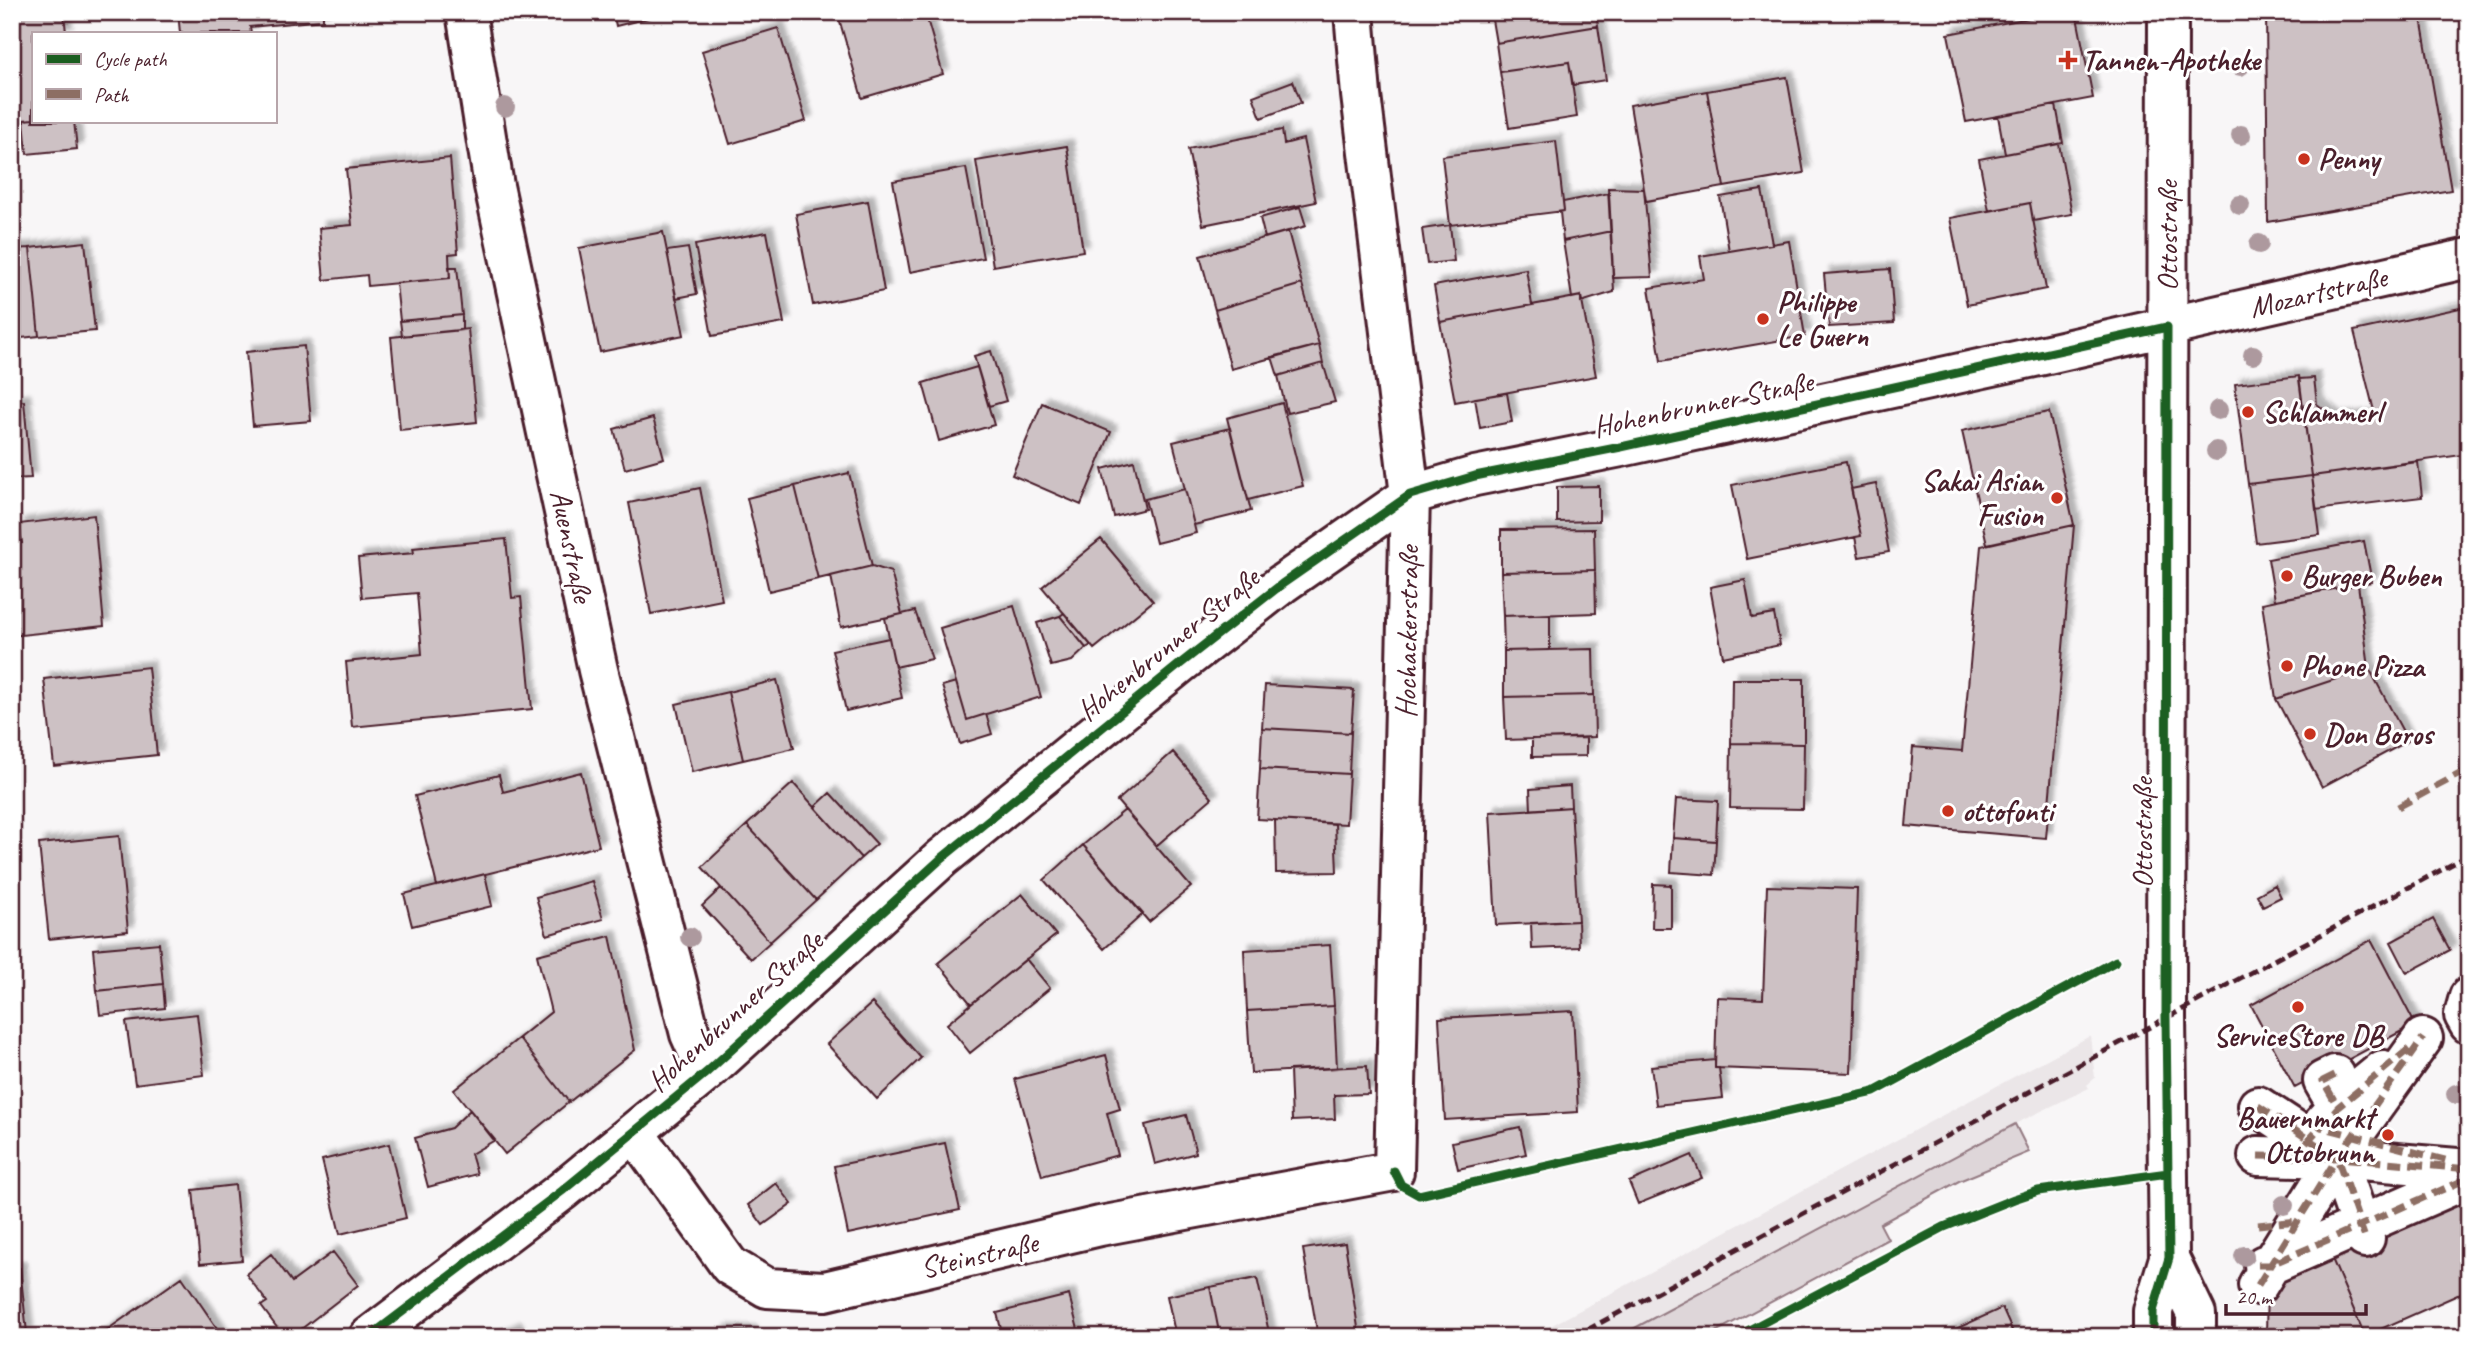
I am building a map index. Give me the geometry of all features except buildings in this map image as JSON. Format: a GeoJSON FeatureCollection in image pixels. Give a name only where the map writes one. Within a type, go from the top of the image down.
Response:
{"type":"FeatureCollection","features":[{"type":"Feature","properties":{"kind":"street","name":"Auenstraße"},"geometry":{"type":"LineString","coordinates":[[466,12],[494,187],[598,670],[690,1034],[707,1072]]}},
{"type":"Feature","properties":{"kind":"street","name":"Hochackerstraße"},"geometry":{"type":"LineString","coordinates":[[1354,12],[1360,95],[1410,495],[1394,1171]]}},
{"type":"Feature","properties":{"kind":"street","name":"Ottostraße"},"geometry":{"type":"LineString","coordinates":[[2153,1337],[2153,1311],[2169,1258],[2166,1017],[2168,12]]}},
{"type":"Feature","properties":{"kind":"street","name":"Mozartstraße"},"geometry":{"type":"LineString","coordinates":[[2167,327],[2469,258]]}},
{"type":"Feature","properties":{"kind":"street","name":"Hohenbrunner Straße"},"geometry":{"type":"LineString","coordinates":[[369,1337],[579,1178],[707,1072],[942,858],[1282,584],[1410,495],[1475,475],[1621,447],[2167,327]]}},
{"type":"Feature","properties":{"kind":"street"},"geometry":{"type":"LineString","coordinates":[[2469,997],[2464,1015],[2469,1024]]}},
{"type":"Feature","properties":{"kind":"street"},"geometry":{"type":"LineString","coordinates":[[2258,1107],[2317,1131],[2469,1168]]}},
{"type":"Feature","properties":{"kind":"street"},"geometry":{"type":"LineString","coordinates":[[2317,1131],[2297,1221],[2262,1272],[2363,1232],[2469,1178]]}},
{"type":"Feature","properties":{"kind":"street"},"geometry":{"type":"LineString","coordinates":[[2317,1131],[2363,1232]]}},
{"type":"Feature","properties":{"kind":"street","name":"Steinstraße"},"geometry":{"type":"LineString","coordinates":[[634,1132],[730,1266],[766,1288],[814,1291],[825,1291],[1100,1227],[1394,1171]]}},
{"type":"Feature","properties":{"kind":"street"},"geometry":{"type":"LineString","coordinates":[[2259,1225],[2297,1221]]}},
{"type":"Feature","properties":{"kind":"street","name":"Ottostraße"},"geometry":{"type":"LineString","coordinates":[[2169,1258],[2196,1314],[2196,1337]]}},
{"type":"Feature","properties":{"kind":"shaded area"},"geometry":{"type":"Polygon","coordinates":[[[2090,1036],[2095,1078],[2087,1085],[2089,1088],[2015,1124],[1618,1337],[1530,1337],[2090,1036]]]}},
{"type":"Feature","properties":{"kind":"shaded area"},"geometry":{"type":"Polygon","coordinates":[[[2015,1124],[2029,1152],[1959,1181],[1880,1224],[1888,1239],[1706,1337],[1618,1337],[2015,1124]]]}},
{"type":"Feature","properties":{"kind":"railway"},"geometry":{"type":"LineString","coordinates":[[1574,1337],[2469,855]]}},
{"type":"Feature","properties":{"kind":"marked path"},"geometry":{"type":"LineString","coordinates":[[2398,807],[2469,769]]}},
{"type":"Feature","properties":{"kind":"marked path"},"geometry":{"type":"LineString","coordinates":[[2258,1285],[2337,1158],[2423,1038]]}},
{"type":"Feature","properties":{"kind":"marked path"},"geometry":{"type":"LineString","coordinates":[[2292,1159],[2338,1107],[2409,1049]]}},
{"type":"Feature","properties":{"kind":"marked path"},"geometry":{"type":"LineString","coordinates":[[2335,1075],[2323,1081],[2338,1107]]}},
{"type":"Feature","properties":{"kind":"marked path"},"geometry":{"type":"LineString","coordinates":[[2258,1106],[2337,1158],[2469,1169]]}},
{"type":"Feature","properties":{"kind":"marked path"},"geometry":{"type":"LineString","coordinates":[[2313,1119],[2321,1127],[2452,1162]]}},
{"type":"Feature","properties":{"kind":"marked path"},"geometry":{"type":"LineString","coordinates":[[2258,1156],[2337,1158],[2365,1238]]}},
{"type":"Feature","properties":{"kind":"marked path"},"geometry":{"type":"LineString","coordinates":[[2258,1265],[2270,1265],[2469,1178]]}},
{"type":"Feature","properties":{"kind":"marked path"},"geometry":{"type":"LineString","coordinates":[[2258,1225],[2297,1221]]}},
{"type":"Feature","properties":{"kind":"cycle path"},"geometry":{"type":"LineString","coordinates":[[369,1337],[562,1191],[707,1072],[942,858],[1180,664],[1282,584],[1410,495],[1475,476],[1621,447],[2167,327],[2166,1017],[2169,1258],[2153,1311],[2153,1337]]}},
{"type":"Feature","properties":{"kind":"cycle path"},"geometry":{"type":"LineString","coordinates":[[1394,1171],[1401,1185],[1419,1195],[1874,1092],[2116,961]]}},
{"type":"Feature","properties":{"kind":"cycle path"},"geometry":{"type":"LineString","coordinates":[[1736,1337],[1944,1227],[2014,1199],[2038,1191],[2168,1173]]}},
{"type":"Feature","properties":{"kind":"place","name":"Tannen-Apotheke"},"geometry":{"type":"Point","coordinates":[2068,60]}},
{"type":"Feature","properties":{"kind":"place","name":"Penny"},"geometry":{"type":"Point","coordinates":[2304,159]}},
{"type":"Feature","properties":{"kind":"place","name":"Philippe Le Guern"},"geometry":{"type":"Point","coordinates":[1763,319]}},
{"type":"Feature","properties":{"kind":"place","name":"Schlammerl"},"geometry":{"type":"Point","coordinates":[2248,412]}},
{"type":"Feature","properties":{"kind":"place","name":"Sakai Asian Fusion"},"geometry":{"type":"Point","coordinates":[2057,498]}},
{"type":"Feature","properties":{"kind":"place","name":"Burger Buben"},"geometry":{"type":"Point","coordinates":[2287,576]}},
{"type":"Feature","properties":{"kind":"place","name":"Phone Pizza"},"geometry":{"type":"Point","coordinates":[2287,666]}},
{"type":"Feature","properties":{"kind":"place","name":"Don Boros"},"geometry":{"type":"Point","coordinates":[2310,734]}},
{"type":"Feature","properties":{"kind":"place","name":"ottofonti"},"geometry":{"type":"Point","coordinates":[1948,811]}},
{"type":"Feature","properties":{"kind":"place","name":"ServiceStore DB"},"geometry":{"type":"Point","coordinates":[2298,1007]}},
{"type":"Feature","properties":{"kind":"place","name":"Bauernmarkt Ottobrunn"},"geometry":{"type":"Point","coordinates":[2388,1135]}}]}
